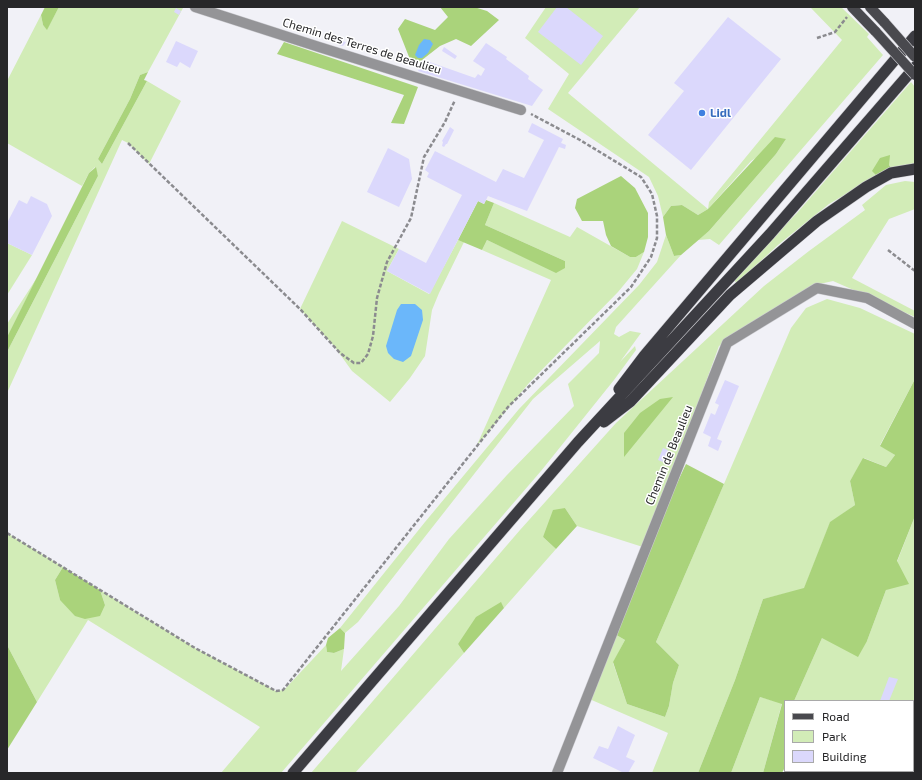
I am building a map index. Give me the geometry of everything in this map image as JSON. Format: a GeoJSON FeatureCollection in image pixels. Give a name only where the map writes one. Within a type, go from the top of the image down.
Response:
{"type":"FeatureCollection","features":[{"type":"Feature","properties":{"kind":"highway"},"geometry":{"type":"LineString","coordinates":[[578,442],[644,356],[915,36]]}},
{"type":"Feature","properties":{"kind":"highway"},"geometry":{"type":"LineString","coordinates":[[293,773],[578,442],[770,234],[915,67]]}},
{"type":"Feature","properties":{"kind":"highway"},"geometry":{"type":"LineString","coordinates":[[578,442],[630,402],[730,295],[817,221],[866,187],[890,173],[915,169]]}},
{"type":"Feature","properties":{"kind":"main road"},"geometry":{"type":"LineString","coordinates":[[870,7],[915,57]]}},
{"type":"Feature","properties":{"kind":"main road"},"geometry":{"type":"LineString","coordinates":[[851,11],[876,32],[915,75]]}},
{"type":"Feature","properties":{"kind":"street","name":"Chemin des Terres de Beaulieu"},"geometry":{"type":"LineString","coordinates":[[196,7],[319,48],[460,90],[521,110]]}},
{"type":"Feature","properties":{"kind":"street","name":"Chemin de Beaulieu"},"geometry":{"type":"LineString","coordinates":[[557,773],[727,343],[817,288],[867,298],[915,324]]}},
{"type":"Feature","properties":{"kind":"path"},"geometry":{"type":"LineString","coordinates":[[817,38],[835,32],[851,11]]}},
{"type":"Feature","properties":{"kind":"path"},"geometry":{"type":"LineString","coordinates":[[128,143],[300,309],[340,353],[354,363],[361,363],[368,354],[373,336],[377,298],[387,262],[410,218],[424,157],[445,122],[460,90]]}},
{"type":"Feature","properties":{"kind":"path"},"geometry":{"type":"LineString","coordinates":[[7,533],[195,648],[276,691],[284,690],[508,408],[631,287],[651,257],[657,238],[657,216],[652,194],[641,178],[580,140],[536,116],[521,110]]}},
{"type":"Feature","properties":{"kind":"path"},"geometry":{"type":"LineString","coordinates":[[888,250],[915,271]]}},
{"type":"Feature","properties":{"kind":"green space"},"geometry":{"type":"Polygon","coordinates":[[[45,7],[59,7],[47,30],[43,25],[41,15],[45,7]]]}},
{"type":"Feature","properties":{"kind":"green space"},"geometry":{"type":"Polygon","coordinates":[[[59,7],[183,8],[148,72],[140,75],[130,99],[98,159],[102,164],[147,81],[181,101],[149,164],[128,143],[122,140],[7,393],[7,352],[98,176],[95,167],[89,173],[82,186],[7,143],[7,81],[41,15],[43,25],[47,29],[59,7]]]}},
{"type":"Feature","properties":{"kind":"green space"},"geometry":{"type":"Polygon","coordinates":[[[440,7],[474,7],[487,11],[499,20],[471,46],[456,39],[440,46],[413,67],[398,29],[405,19],[435,30],[448,17],[440,7]]]}},
{"type":"Feature","properties":{"kind":"green space"},"geometry":{"type":"Polygon","coordinates":[[[546,7],[640,7],[568,93],[708,209],[698,215],[682,205],[671,206],[663,217],[658,196],[649,177],[548,109],[569,74],[525,38],[546,7]]]}},
{"type":"Feature","properties":{"kind":"green space"},"geometry":{"type":"Polygon","coordinates":[[[810,7],[841,7],[869,34],[867,37],[883,55],[719,245],[710,239],[698,240],[709,231],[776,154],[786,139],[751,161],[708,209],[709,202],[842,40],[810,7]]]}},
{"type":"Feature","properties":{"kind":"green space"},"geometry":{"type":"Polygon","coordinates":[[[284,42],[418,87],[404,124],[391,123],[404,95],[277,54],[284,42]]]}},
{"type":"Feature","properties":{"kind":"green space"},"geometry":{"type":"Polygon","coordinates":[[[148,72],[144,80],[147,81],[102,164],[98,159],[130,99],[140,75],[148,72]]]}},
{"type":"Feature","properties":{"kind":"green space"},"geometry":{"type":"Polygon","coordinates":[[[911,82],[915,87],[915,167],[892,169],[889,165],[877,176],[829,204],[778,245],[737,283],[733,280],[797,213],[911,82]]]}},
{"type":"Feature","properties":{"kind":"green space"},"geometry":{"type":"Polygon","coordinates":[[[775,137],[786,139],[776,154],[709,231],[681,255],[674,256],[666,235],[663,217],[671,206],[682,205],[698,215],[708,209],[775,137]]]}},
{"type":"Feature","properties":{"kind":"green space"},"geometry":{"type":"Polygon","coordinates":[[[890,155],[889,165],[892,169],[877,176],[872,171],[880,158],[890,155]]]}},
{"type":"Feature","properties":{"kind":"green space"},"geometry":{"type":"Polygon","coordinates":[[[96,167],[98,176],[7,352],[7,337],[89,173],[96,167]]]}},
{"type":"Feature","properties":{"kind":"green space"},"geometry":{"type":"Polygon","coordinates":[[[621,176],[635,188],[648,213],[648,237],[644,252],[636,257],[630,257],[611,246],[606,235],[603,221],[582,221],[575,208],[577,199],[621,176]]]}},
{"type":"Feature","properties":{"kind":"green space"},"geometry":{"type":"Polygon","coordinates":[[[905,181],[915,182],[915,209],[889,219],[852,278],[915,311],[915,317],[833,281],[815,285],[719,346],[646,548],[577,526],[565,508],[543,537],[556,549],[504,608],[501,603],[458,644],[464,653],[355,773],[311,773],[520,530],[616,423],[764,286],[865,210],[862,205],[886,185],[905,181]]]}},
{"type":"Feature","properties":{"kind":"green space"},"geometry":{"type":"Polygon","coordinates":[[[486,200],[494,203],[485,225],[565,261],[565,268],[556,273],[487,240],[482,250],[458,240],[478,201],[484,204],[486,200]]]}},
{"type":"Feature","properties":{"kind":"green space"},"geometry":{"type":"Polygon","coordinates":[[[494,203],[570,237],[577,227],[630,257],[636,257],[644,252],[637,269],[618,292],[529,383],[476,447],[551,280],[482,250],[487,240],[556,272],[565,261],[485,225],[494,203]]]}},
{"type":"Feature","properties":{"kind":"green space"},"geometry":{"type":"Polygon","coordinates":[[[342,221],[399,249],[387,271],[429,294],[458,240],[464,242],[432,310],[425,356],[410,378],[390,402],[352,371],[334,346],[300,309],[342,221]]]}},
{"type":"Feature","properties":{"kind":"green space"},"geometry":{"type":"Polygon","coordinates":[[[666,235],[674,256],[681,255],[616,327],[614,334],[619,337],[630,331],[641,333],[620,362],[635,346],[636,350],[614,380],[541,471],[281,773],[221,773],[260,727],[88,620],[37,702],[7,645],[7,533],[63,567],[55,580],[60,600],[105,605],[100,590],[195,648],[276,691],[284,690],[326,645],[327,652],[334,653],[344,649],[341,671],[399,606],[449,539],[507,475],[574,406],[568,384],[599,353],[600,341],[533,399],[358,622],[345,633],[340,628],[425,522],[519,409],[639,285],[657,262],[666,235]]]}},
{"type":"Feature","properties":{"kind":"green space"},"geometry":{"type":"Polygon","coordinates":[[[7,243],[32,255],[7,295],[7,243]]]}},
{"type":"Feature","properties":{"kind":"green space"},"geometry":{"type":"Polygon","coordinates":[[[38,276],[7,337],[7,324],[38,276]]]}},
{"type":"Feature","properties":{"kind":"green space"},"geometry":{"type":"Polygon","coordinates":[[[827,299],[860,308],[915,334],[915,379],[880,445],[895,455],[886,467],[864,458],[850,481],[855,505],[830,523],[804,589],[763,599],[735,680],[698,773],[652,773],[668,733],[587,698],[613,633],[625,640],[613,663],[627,704],[665,717],[679,665],[656,642],[791,328],[806,308],[827,299]]]}},
{"type":"Feature","properties":{"kind":"green space"},"geometry":{"type":"Polygon","coordinates":[[[915,379],[915,516],[897,561],[909,584],[886,590],[867,641],[858,657],[822,638],[794,700],[784,700],[784,769],[782,773],[763,773],[782,704],[760,697],[731,773],[698,773],[735,680],[763,599],[804,588],[830,522],[855,505],[850,481],[863,458],[886,467],[895,455],[880,446],[915,379]]]}},
{"type":"Feature","properties":{"kind":"green space"},"geometry":{"type":"Polygon","coordinates":[[[673,397],[624,457],[624,433],[640,413],[660,399],[673,397]]]}},
{"type":"Feature","properties":{"kind":"green space"},"geometry":{"type":"Polygon","coordinates":[[[686,464],[724,484],[656,642],[679,665],[665,717],[627,704],[613,662],[625,640],[613,633],[646,548],[686,464]]]}},
{"type":"Feature","properties":{"kind":"green space"},"geometry":{"type":"Polygon","coordinates":[[[565,508],[577,526],[556,549],[543,537],[553,510],[565,508]]]}},
{"type":"Feature","properties":{"kind":"green space"},"geometry":{"type":"Polygon","coordinates":[[[915,516],[915,754],[914,700],[794,700],[822,638],[867,641],[915,516]]]}},
{"type":"Feature","properties":{"kind":"green space"},"geometry":{"type":"Polygon","coordinates":[[[63,567],[100,590],[105,605],[100,616],[85,619],[75,616],[60,600],[55,580],[63,567]]]}},
{"type":"Feature","properties":{"kind":"green space"},"geometry":{"type":"Polygon","coordinates":[[[501,602],[504,608],[464,653],[458,644],[476,617],[501,602]]]}},
{"type":"Feature","properties":{"kind":"green space"},"geometry":{"type":"Polygon","coordinates":[[[340,628],[345,633],[344,649],[334,653],[327,652],[326,645],[328,638],[340,628]]]}},
{"type":"Feature","properties":{"kind":"green space"},"geometry":{"type":"Polygon","coordinates":[[[7,645],[37,702],[7,750],[7,645]]]}},
{"type":"Feature","properties":{"kind":"green space"},"geometry":{"type":"Polygon","coordinates":[[[760,697],[782,703],[763,773],[731,773],[760,697]]]}},
{"type":"Feature","properties":{"kind":"water"},"geometry":{"type":"Polygon","coordinates":[[[424,39],[430,40],[433,44],[428,53],[422,58],[418,58],[415,55],[419,45],[424,39]]]}},
{"type":"Feature","properties":{"kind":"water"},"geometry":{"type":"Polygon","coordinates":[[[401,304],[415,304],[422,310],[423,320],[411,356],[403,362],[394,359],[388,353],[386,346],[397,310],[401,304]]]}},
{"type":"Feature","properties":{"kind":"building"},"geometry":{"type":"Polygon","coordinates":[[[557,7],[566,7],[603,36],[581,65],[538,32],[557,7]]]}},
{"type":"Feature","properties":{"kind":"building"},"geometry":{"type":"Polygon","coordinates":[[[176,8],[181,11],[179,15],[174,12],[176,8]]]}},
{"type":"Feature","properties":{"kind":"building","name":"Lidl"},"geometry":{"type":"Polygon","coordinates":[[[728,17],[781,59],[691,170],[648,135],[684,91],[674,83],[728,17]]]}},
{"type":"Feature","properties":{"kind":"building"},"geometry":{"type":"Polygon","coordinates":[[[176,41],[198,51],[190,68],[180,62],[177,67],[166,62],[176,41]]]}},
{"type":"Feature","properties":{"kind":"building"},"geometry":{"type":"Polygon","coordinates":[[[341,41],[346,42],[343,46],[339,45],[341,41]]]}},
{"type":"Feature","properties":{"kind":"building"},"geometry":{"type":"Polygon","coordinates":[[[486,43],[507,57],[506,59],[529,76],[528,79],[543,90],[532,106],[418,71],[424,60],[475,78],[478,74],[481,76],[485,69],[473,61],[486,43]]]}},
{"type":"Feature","properties":{"kind":"building"},"geometry":{"type":"Polygon","coordinates":[[[444,47],[457,56],[455,59],[442,51],[444,47]]]}},
{"type":"Feature","properties":{"kind":"building"},"geometry":{"type":"Polygon","coordinates":[[[532,123],[563,139],[561,143],[566,145],[565,149],[559,147],[527,211],[488,196],[484,204],[478,201],[430,294],[387,271],[399,249],[426,263],[462,195],[427,177],[429,173],[425,170],[435,151],[496,182],[503,169],[524,178],[544,140],[528,132],[532,123]]]}},
{"type":"Feature","properties":{"kind":"building"},"geometry":{"type":"Polygon","coordinates":[[[450,127],[454,130],[444,147],[442,146],[442,141],[450,127]]]}},
{"type":"Feature","properties":{"kind":"building"},"geometry":{"type":"Polygon","coordinates":[[[388,148],[409,159],[412,179],[399,207],[367,192],[388,148]]]}},
{"type":"Feature","properties":{"kind":"building"},"geometry":{"type":"Polygon","coordinates":[[[31,196],[47,204],[52,216],[32,255],[7,243],[7,223],[19,200],[27,204],[31,196]]]}},
{"type":"Feature","properties":{"kind":"building"},"geometry":{"type":"Polygon","coordinates":[[[725,380],[739,386],[717,439],[722,441],[718,451],[708,446],[711,437],[703,433],[711,413],[715,415],[719,405],[715,403],[725,380]]]}},
{"type":"Feature","properties":{"kind":"building"},"geometry":{"type":"Polygon","coordinates":[[[663,448],[668,450],[663,462],[658,460],[663,448]]]}},
{"type":"Feature","properties":{"kind":"building"},"geometry":{"type":"Polygon","coordinates":[[[889,677],[898,679],[889,700],[880,700],[889,677]]]}},
{"type":"Feature","properties":{"kind":"building"},"geometry":{"type":"Polygon","coordinates":[[[618,726],[635,735],[626,757],[635,761],[628,773],[624,773],[593,758],[599,746],[608,749],[618,726]]]}},
{"type":"Feature","properties":{"kind":"place","name":"Lidl"},"geometry":{"type":"Point","coordinates":[702,113]}}]}
